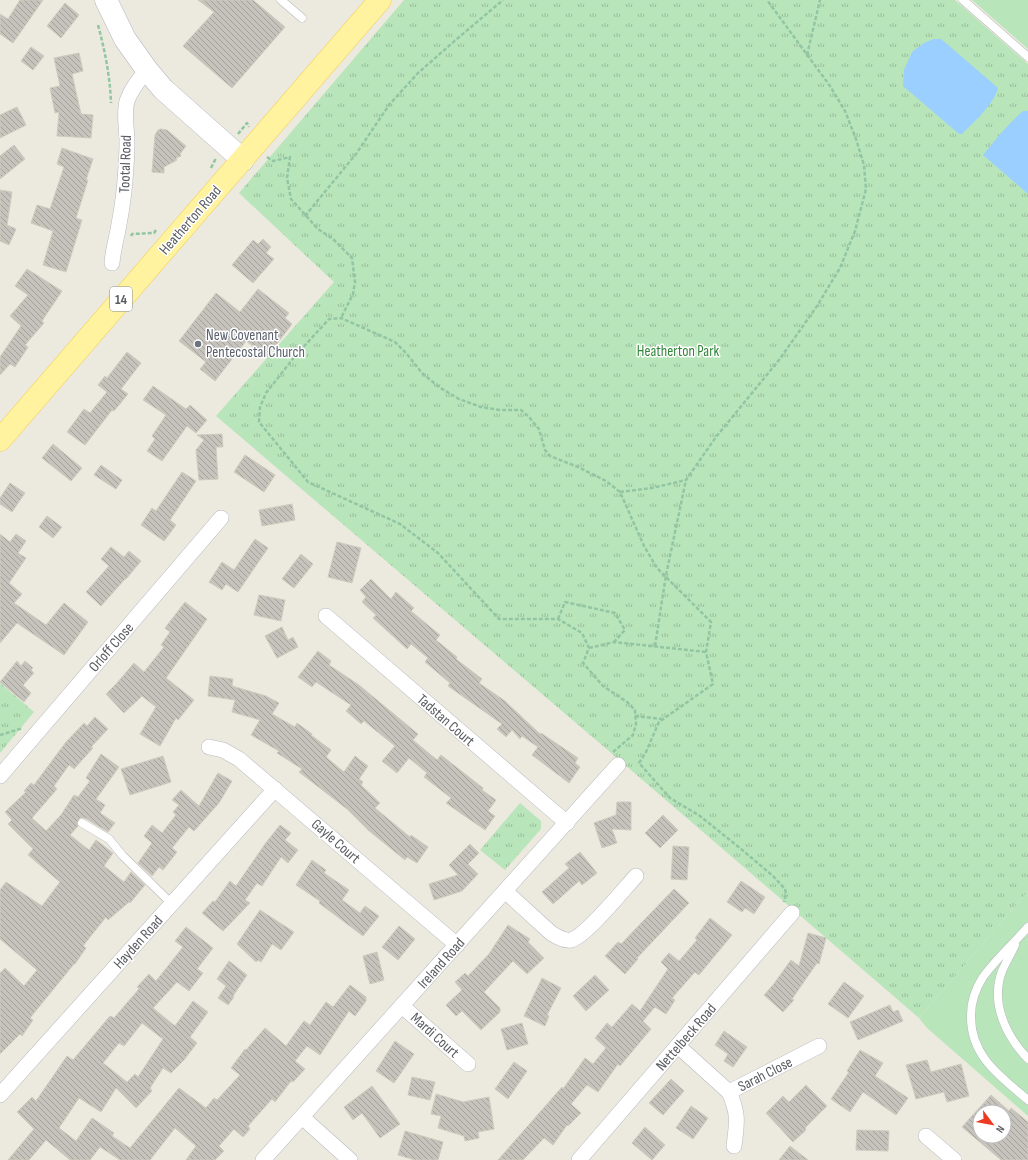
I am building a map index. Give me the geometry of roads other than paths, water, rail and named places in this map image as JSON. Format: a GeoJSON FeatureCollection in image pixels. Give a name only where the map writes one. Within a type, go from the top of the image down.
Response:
{"type":"FeatureCollection","features":[{"type":"Feature","properties":{"kind":"main road","name":"Heatherton Road"},"geometry":{"type":"LineString","coordinates":[[0,440],[136,280],[235,153],[257,142],[380,0]]}},
{"type":"Feature","properties":{"kind":"main road"},"geometry":{"type":"LineString","coordinates":[[107,6],[126,39],[147,70],[168,94],[235,153]]}},
{"type":"Feature","properties":{"kind":"street","name":"Tootal Road"},"geometry":{"type":"LineString","coordinates":[[112,263],[112,254],[119,224],[124,188],[127,138],[125,115],[127,102],[137,82],[147,70]]}},
{"type":"Feature","properties":{"kind":"street","name":"Orloff Close"},"geometry":{"type":"LineString","coordinates":[[0,776],[221,518]]}},
{"type":"Feature","properties":{"kind":"street","name":"Tadstan Court"},"geometry":{"type":"LineString","coordinates":[[326,616],[566,823]]}},
{"type":"Feature","properties":{"kind":"street","name":"Gayle Court"},"geometry":{"type":"LineString","coordinates":[[209,746],[223,750],[239,759],[457,945]]}},
{"type":"Feature","properties":{"kind":"street","name":"Ireland Road"},"geometry":{"type":"LineString","coordinates":[[263,1160],[566,823],[616,759]]}},
{"type":"Feature","properties":{"kind":"street","name":"Hayden Road"},"geometry":{"type":"LineString","coordinates":[[0,1095],[275,789]]}},
{"type":"Feature","properties":{"kind":"street"},"geometry":{"type":"LineString","coordinates":[[505,891],[551,933],[569,940],[576,938],[586,931],[636,876]]}},
{"type":"Feature","properties":{"kind":"street","name":"Nettelbeck Road"},"geometry":{"type":"LineString","coordinates":[[579,1160],[678,1046],[786,909]]}},
{"type":"Feature","properties":{"kind":"street","name":"Mardi Court"},"geometry":{"type":"LineString","coordinates":[[402,1006],[468,1064]]}},
{"type":"Feature","properties":{"kind":"street","name":"Sarah Close"},"geometry":{"type":"LineString","coordinates":[[678,1046],[729,1092],[819,1046]]}},
{"type":"Feature","properties":{"kind":"street"},"geometry":{"type":"LineString","coordinates":[[729,1092],[737,1112],[738,1121],[734,1146]]}},
{"type":"Feature","properties":{"kind":"street"},"geometry":{"type":"LineString","coordinates":[[302,1117],[350,1160]]}},
{"type":"Feature","properties":{"kind":"street"},"geometry":{"type":"LineString","coordinates":[[926,1136],[954,1160]]}},
{"type":"Feature","properties":{"kind":"lane"},"geometry":{"type":"LineString","coordinates":[[281,0],[302,18]]}},
{"type":"Feature","properties":{"kind":"lane"},"geometry":{"type":"LineString","coordinates":[[963,0],[1028,57]]}},
{"type":"Feature","properties":{"kind":"lane"},"geometry":{"type":"LineString","coordinates":[[82,823],[109,839],[123,856],[172,904]]}},
{"type":"Feature","properties":{"kind":"lane"},"geometry":{"type":"LineString","coordinates":[[1028,927],[996,960],[982,979],[975,993],[971,1008],[971,1025],[981,1054],[990,1066],[1028,1100]]}},
{"type":"Feature","properties":{"kind":"lane"},"geometry":{"type":"LineString","coordinates":[[1018,939],[1002,972],[998,992],[1000,1013],[1007,1030],[1016,1046],[1028,1059]]}},
{"type":"Feature","properties":{"kind":"water"},"geometry":{"type":"Polygon","coordinates":[[[934,39],[941,39],[998,88],[988,106],[962,134],[959,134],[903,86],[904,70],[912,52],[924,43],[934,39]]]}},
{"type":"Feature","properties":{"kind":"water"},"geometry":{"type":"Polygon","coordinates":[[[1023,111],[1028,111],[1028,194],[983,155],[1007,126],[1023,111]]]}},
{"type":"Feature","properties":{"kind":"place","name":"New Covenant Pentecostal Church"},"geometry":{"type":"Point","coordinates":[198,344]}},
{"type":"Feature","properties":{"kind":"park label","name":"Heatherton Park"},"geometry":{"type":"Point","coordinates":[678,351]}}]}
